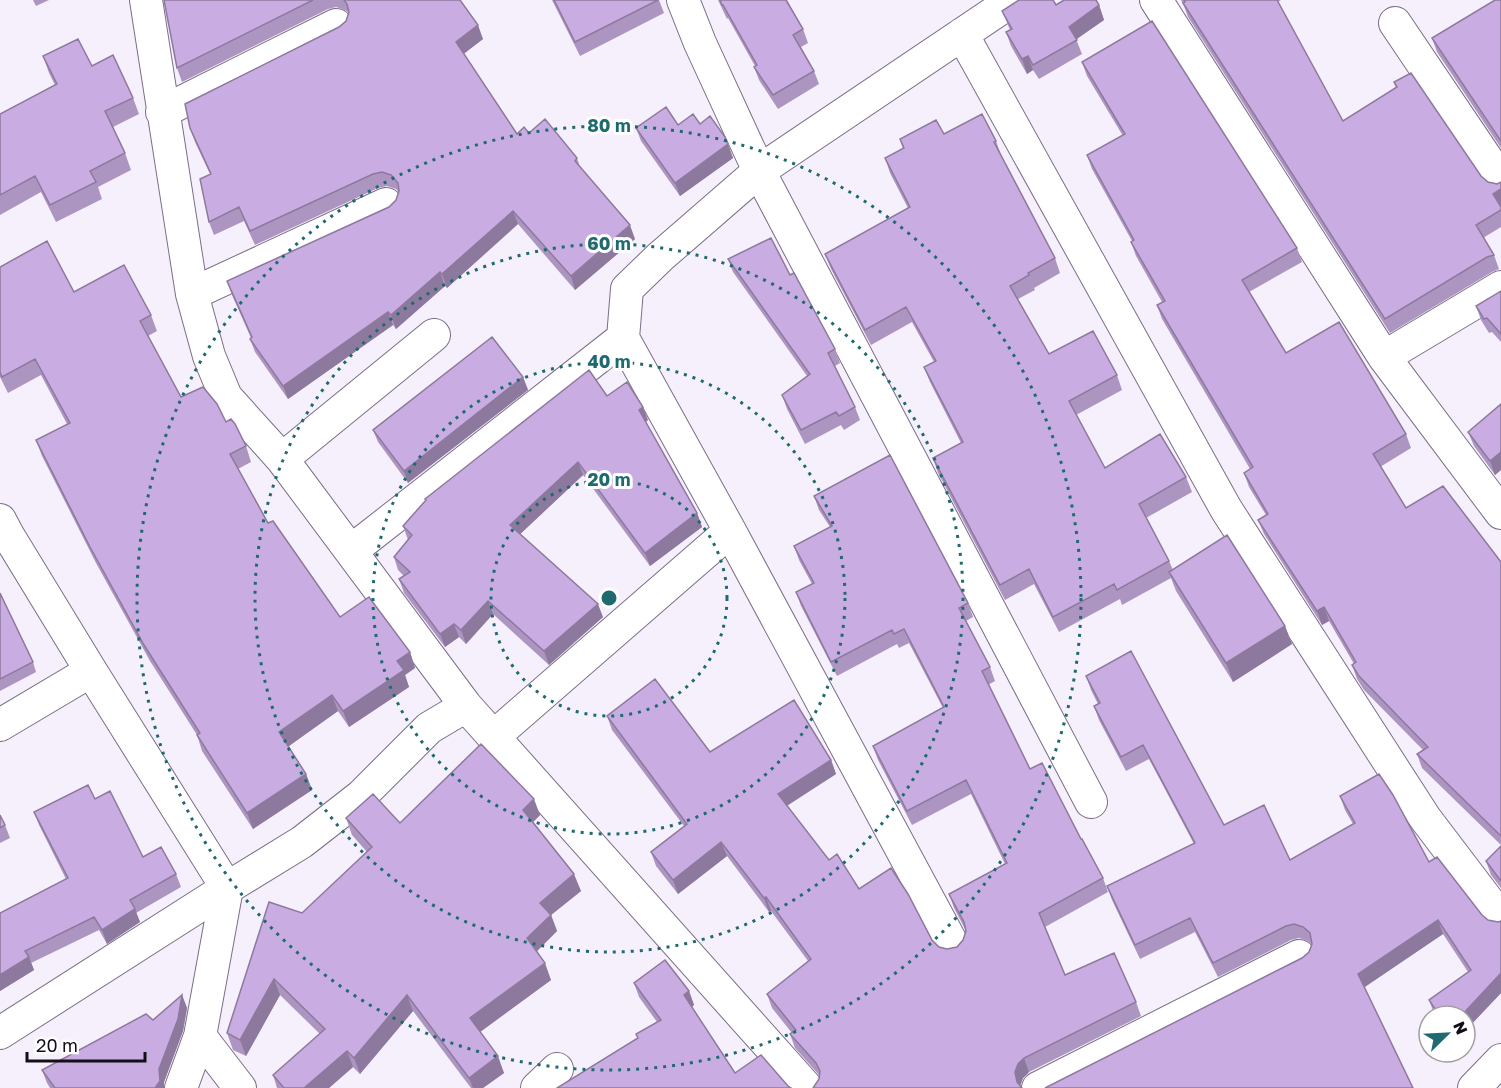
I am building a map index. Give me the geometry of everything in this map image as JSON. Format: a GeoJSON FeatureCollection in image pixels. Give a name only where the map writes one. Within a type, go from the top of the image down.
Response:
{"type":"FeatureCollection","features":[{"type":"Feature","properties":{"kind":"street"},"geometry":{"type":"LineString","coordinates":[[146,0],[192,294],[209,356],[226,397],[282,459],[466,706],[807,1088]]}},
{"type":"Feature","properties":{"kind":"street"},"geometry":{"type":"LineString","coordinates":[[684,0],[700,43],[759,171],[1091,802]]}},
{"type":"Feature","properties":{"kind":"street"},"geometry":{"type":"LineString","coordinates":[[953,945],[730,531],[623,338],[627,290],[660,257],[759,171],[1013,0]]}},
{"type":"Feature","properties":{"kind":"street"},"geometry":{"type":"LineString","coordinates":[[1156,0],[1384,357],[1501,513]]}},
{"type":"Feature","properties":{"kind":"street"},"geometry":{"type":"LineString","coordinates":[[1395,24],[1501,180]]}},
{"type":"Feature","properties":{"kind":"street"},"geometry":{"type":"LineString","coordinates":[[162,112],[336,25]]}},
{"type":"Feature","properties":{"kind":"street"},"geometry":{"type":"LineString","coordinates":[[962,34],[1226,509],[1425,818],[1501,918]]}},
{"type":"Feature","properties":{"kind":"street"},"geometry":{"type":"LineString","coordinates":[[192,294],[386,204]]}},
{"type":"Feature","properties":{"kind":"street"},"geometry":{"type":"LineString","coordinates":[[1384,357],[1501,287]]}},
{"type":"Feature","properties":{"kind":"street"},"geometry":{"type":"LineString","coordinates":[[282,459],[434,335]]}},
{"type":"Feature","properties":{"kind":"street"},"geometry":{"type":"LineString","coordinates":[[351,551],[623,338]]}},
{"type":"Feature","properties":{"kind":"street"},"geometry":{"type":"LineString","coordinates":[[2,531],[227,888],[200,1036],[181,1088]]}},
{"type":"Feature","properties":{"kind":"street"},"geometry":{"type":"LineString","coordinates":[[493,737],[730,531]]}},
{"type":"Feature","properties":{"kind":"street"},"geometry":{"type":"LineString","coordinates":[[0,725],[91,671]]}},
{"type":"Feature","properties":{"kind":"street"},"geometry":{"type":"LineString","coordinates":[[0,1033],[302,842],[361,796],[429,728],[466,706]]}},
{"type":"Feature","properties":{"kind":"street"},"geometry":{"type":"LineString","coordinates":[[1038,1088],[1299,956]]}},
{"type":"Feature","properties":{"kind":"street"},"geometry":{"type":"LineString","coordinates":[[200,1036],[240,1088]]}},
{"type":"Feature","properties":{"kind":"street"},"geometry":{"type":"LineString","coordinates":[[1474,1088],[1501,1060]]}},
{"type":"Feature","properties":{"kind":"building"},"geometry":{"type":"Polygon","coordinates":[[[164,0],[313,0],[177,68],[164,0]]]}},
{"type":"Feature","properties":{"kind":"building"},"geometry":{"type":"Polygon","coordinates":[[[344,0],[460,0],[478,25],[456,42],[517,134],[524,127],[529,133],[545,119],[577,158],[575,161],[630,225],[571,276],[513,211],[442,274],[440,272],[391,315],[388,312],[283,386],[250,339],[252,337],[227,281],[389,207],[396,200],[399,191],[398,183],[391,175],[382,172],[373,174],[250,231],[239,207],[209,222],[200,179],[211,174],[190,128],[185,104],[339,27],[346,21],[349,12],[344,0]]]}},
{"type":"Feature","properties":{"kind":"building"},"geometry":{"type":"Polygon","coordinates":[[[554,0],[658,0],[575,42],[554,0]]]}},
{"type":"Feature","properties":{"kind":"building"},"geometry":{"type":"Polygon","coordinates":[[[720,0],[786,0],[803,29],[793,35],[814,71],[773,95],[754,67],[757,65],[720,0]]]}},
{"type":"Feature","properties":{"kind":"building"},"geometry":{"type":"Polygon","coordinates":[[[1019,0],[1053,0],[1056,5],[1064,0],[1096,0],[1099,5],[1069,27],[1077,40],[1033,65],[1028,56],[1022,59],[1006,32],[1012,29],[1002,11],[1019,0]]]}},
{"type":"Feature","properties":{"kind":"building"},"geometry":{"type":"Polygon","coordinates":[[[1184,0],[1277,0],[1343,121],[1397,87],[1394,82],[1411,73],[1481,176],[1488,182],[1497,184],[1501,182],[1501,189],[1493,194],[1501,210],[1476,225],[1494,255],[1487,257],[1385,319],[1183,3],[1184,0]]]}},
{"type":"Feature","properties":{"kind":"building"},"geometry":{"type":"Polygon","coordinates":[[[1495,0],[1501,0],[1501,141],[1432,38],[1495,0]]]}},
{"type":"Feature","properties":{"kind":"building"},"geometry":{"type":"Polygon","coordinates":[[[1152,21],[1297,248],[1242,280],[1286,353],[1339,322],[1406,434],[1373,454],[1406,508],[1443,486],[1501,562],[1501,836],[1417,754],[1428,747],[1359,676],[1352,665],[1356,662],[1324,607],[1317,611],[1258,520],[1268,514],[1244,473],[1253,467],[1157,305],[1165,301],[1131,242],[1134,240],[1087,155],[1125,134],[1082,62],[1152,21]]]}},
{"type":"Feature","properties":{"kind":"building"},"geometry":{"type":"Polygon","coordinates":[[[78,39],[92,66],[113,55],[133,98],[105,111],[125,153],[90,171],[96,182],[50,205],[35,176],[0,195],[0,114],[57,84],[43,56],[78,39]]]}},
{"type":"Feature","properties":{"kind":"building"},"geometry":{"type":"Polygon","coordinates":[[[666,107],[678,125],[693,114],[700,124],[710,116],[728,144],[675,183],[636,128],[666,107]]]}},
{"type":"Feature","properties":{"kind":"building"},"geometry":{"type":"Polygon","coordinates":[[[982,114],[996,141],[994,142],[1055,258],[1010,286],[1049,354],[1093,331],[1117,375],[1069,401],[1105,468],[1160,434],[1186,477],[1139,504],[1169,561],[1117,590],[1114,584],[1053,617],[1029,569],[1000,585],[933,458],[963,442],[924,367],[936,361],[906,307],[865,330],[825,254],[910,207],[885,158],[904,148],[900,139],[936,120],[944,134],[982,114]]]}},
{"type":"Feature","properties":{"kind":"building"},"geometry":{"type":"Polygon","coordinates":[[[771,238],[790,275],[794,273],[835,349],[828,353],[855,407],[839,416],[836,412],[801,430],[782,395],[810,374],[728,259],[771,238]]]}},
{"type":"Feature","properties":{"kind":"building"},"geometry":{"type":"Polygon","coordinates":[[[47,241],[74,292],[124,265],[151,315],[140,321],[181,397],[203,387],[217,404],[226,422],[231,419],[235,424],[246,446],[230,454],[268,523],[273,521],[340,617],[369,597],[410,652],[397,661],[404,670],[343,711],[332,695],[279,732],[306,774],[247,813],[197,735],[200,733],[144,645],[90,547],[36,440],[70,423],[35,359],[2,377],[0,372],[0,267],[47,241]]]}},
{"type":"Feature","properties":{"kind":"building"},"geometry":{"type":"Polygon","coordinates":[[[1501,291],[1501,334],[1487,318],[1484,319],[1476,306],[1501,291]]]}},
{"type":"Feature","properties":{"kind":"building"},"geometry":{"type":"Polygon","coordinates":[[[492,337],[523,377],[404,471],[373,430],[492,337]]]}},
{"type":"Feature","properties":{"kind":"building"},"geometry":{"type":"Polygon","coordinates":[[[589,370],[607,396],[627,382],[643,407],[639,410],[697,513],[645,553],[578,462],[510,525],[598,604],[544,651],[488,601],[461,630],[454,624],[440,634],[399,579],[410,572],[394,557],[412,535],[403,526],[425,499],[589,370]]]}},
{"type":"Feature","properties":{"kind":"building"},"geometry":{"type":"Polygon","coordinates":[[[1501,404],[1501,452],[1490,461],[1468,432],[1501,404]]]}},
{"type":"Feature","properties":{"kind":"building"},"geometry":{"type":"Polygon","coordinates":[[[890,455],[968,603],[959,608],[990,667],[982,671],[1030,769],[1042,763],[1103,878],[1039,913],[1065,975],[1114,953],[1136,1002],[1024,1058],[1018,1064],[1015,1072],[1017,1082],[1022,1088],[813,1088],[819,1079],[820,1071],[816,1063],[790,1034],[796,1030],[767,994],[811,959],[766,897],[764,898],[721,842],[673,880],[651,852],[687,824],[607,716],[655,679],[710,752],[794,700],[831,760],[778,794],[829,860],[837,854],[859,889],[891,868],[908,894],[932,940],[939,947],[947,949],[957,947],[966,931],[964,922],[949,894],[1007,863],[966,780],[907,811],[873,746],[944,707],[904,629],[894,634],[892,630],[831,662],[796,592],[814,583],[794,546],[832,526],[814,496],[890,455]]]}},
{"type":"Feature","properties":{"kind":"building"},"geometry":{"type":"Polygon","coordinates":[[[1227,535],[1285,626],[1226,663],[1169,572],[1227,535]]]}},
{"type":"Feature","properties":{"kind":"building"},"geometry":{"type":"Polygon","coordinates":[[[0,593],[33,662],[0,679],[0,593]]]}},
{"type":"Feature","properties":{"kind":"building"},"geometry":{"type":"Polygon","coordinates":[[[1131,651],[1224,825],[1264,805],[1290,860],[1355,823],[1340,796],[1379,774],[1429,862],[1437,857],[1482,915],[1488,920],[1501,921],[1501,973],[1472,1004],[1432,1004],[1429,1000],[1471,970],[1438,920],[1358,974],[1413,1088],[1045,1088],[1302,958],[1309,952],[1312,944],[1310,933],[1294,924],[1213,963],[1190,918],[1135,945],[1107,886],[1195,843],[1143,745],[1121,757],[1094,706],[1100,703],[1086,676],[1131,651]]]}},
{"type":"Feature","properties":{"kind":"building"},"geometry":{"type":"Polygon","coordinates":[[[481,744],[534,799],[523,810],[574,874],[540,903],[551,915],[527,938],[545,963],[470,1018],[498,1056],[469,1078],[407,995],[354,1058],[347,1051],[304,1088],[284,1088],[273,1075],[325,1029],[274,979],[240,1040],[227,1033],[269,902],[302,913],[372,847],[346,818],[373,794],[400,823],[481,744]]]}},
{"type":"Feature","properties":{"kind":"building"},"geometry":{"type":"Polygon","coordinates":[[[88,785],[95,799],[110,791],[143,857],[161,847],[176,874],[130,900],[135,909],[102,930],[94,917],[25,951],[29,957],[0,975],[0,913],[68,878],[34,812],[88,785]]]}},
{"type":"Feature","properties":{"kind":"building"},"geometry":{"type":"Polygon","coordinates":[[[0,815],[5,825],[0,828],[0,815]]]}},
{"type":"Feature","properties":{"kind":"building"},"geometry":{"type":"Polygon","coordinates":[[[1501,846],[1501,881],[1486,861],[1501,846]]]}},
{"type":"Feature","properties":{"kind":"building"},"geometry":{"type":"Polygon","coordinates":[[[665,960],[689,991],[684,995],[735,1073],[761,1055],[791,1088],[557,1088],[638,1038],[636,1034],[661,1020],[634,983],[665,960]]]}},
{"type":"Feature","properties":{"kind":"building"},"geometry":{"type":"Polygon","coordinates":[[[182,995],[178,1019],[159,1069],[160,1081],[155,1088],[55,1088],[42,1070],[146,1014],[153,1020],[182,995]]]}}]}
